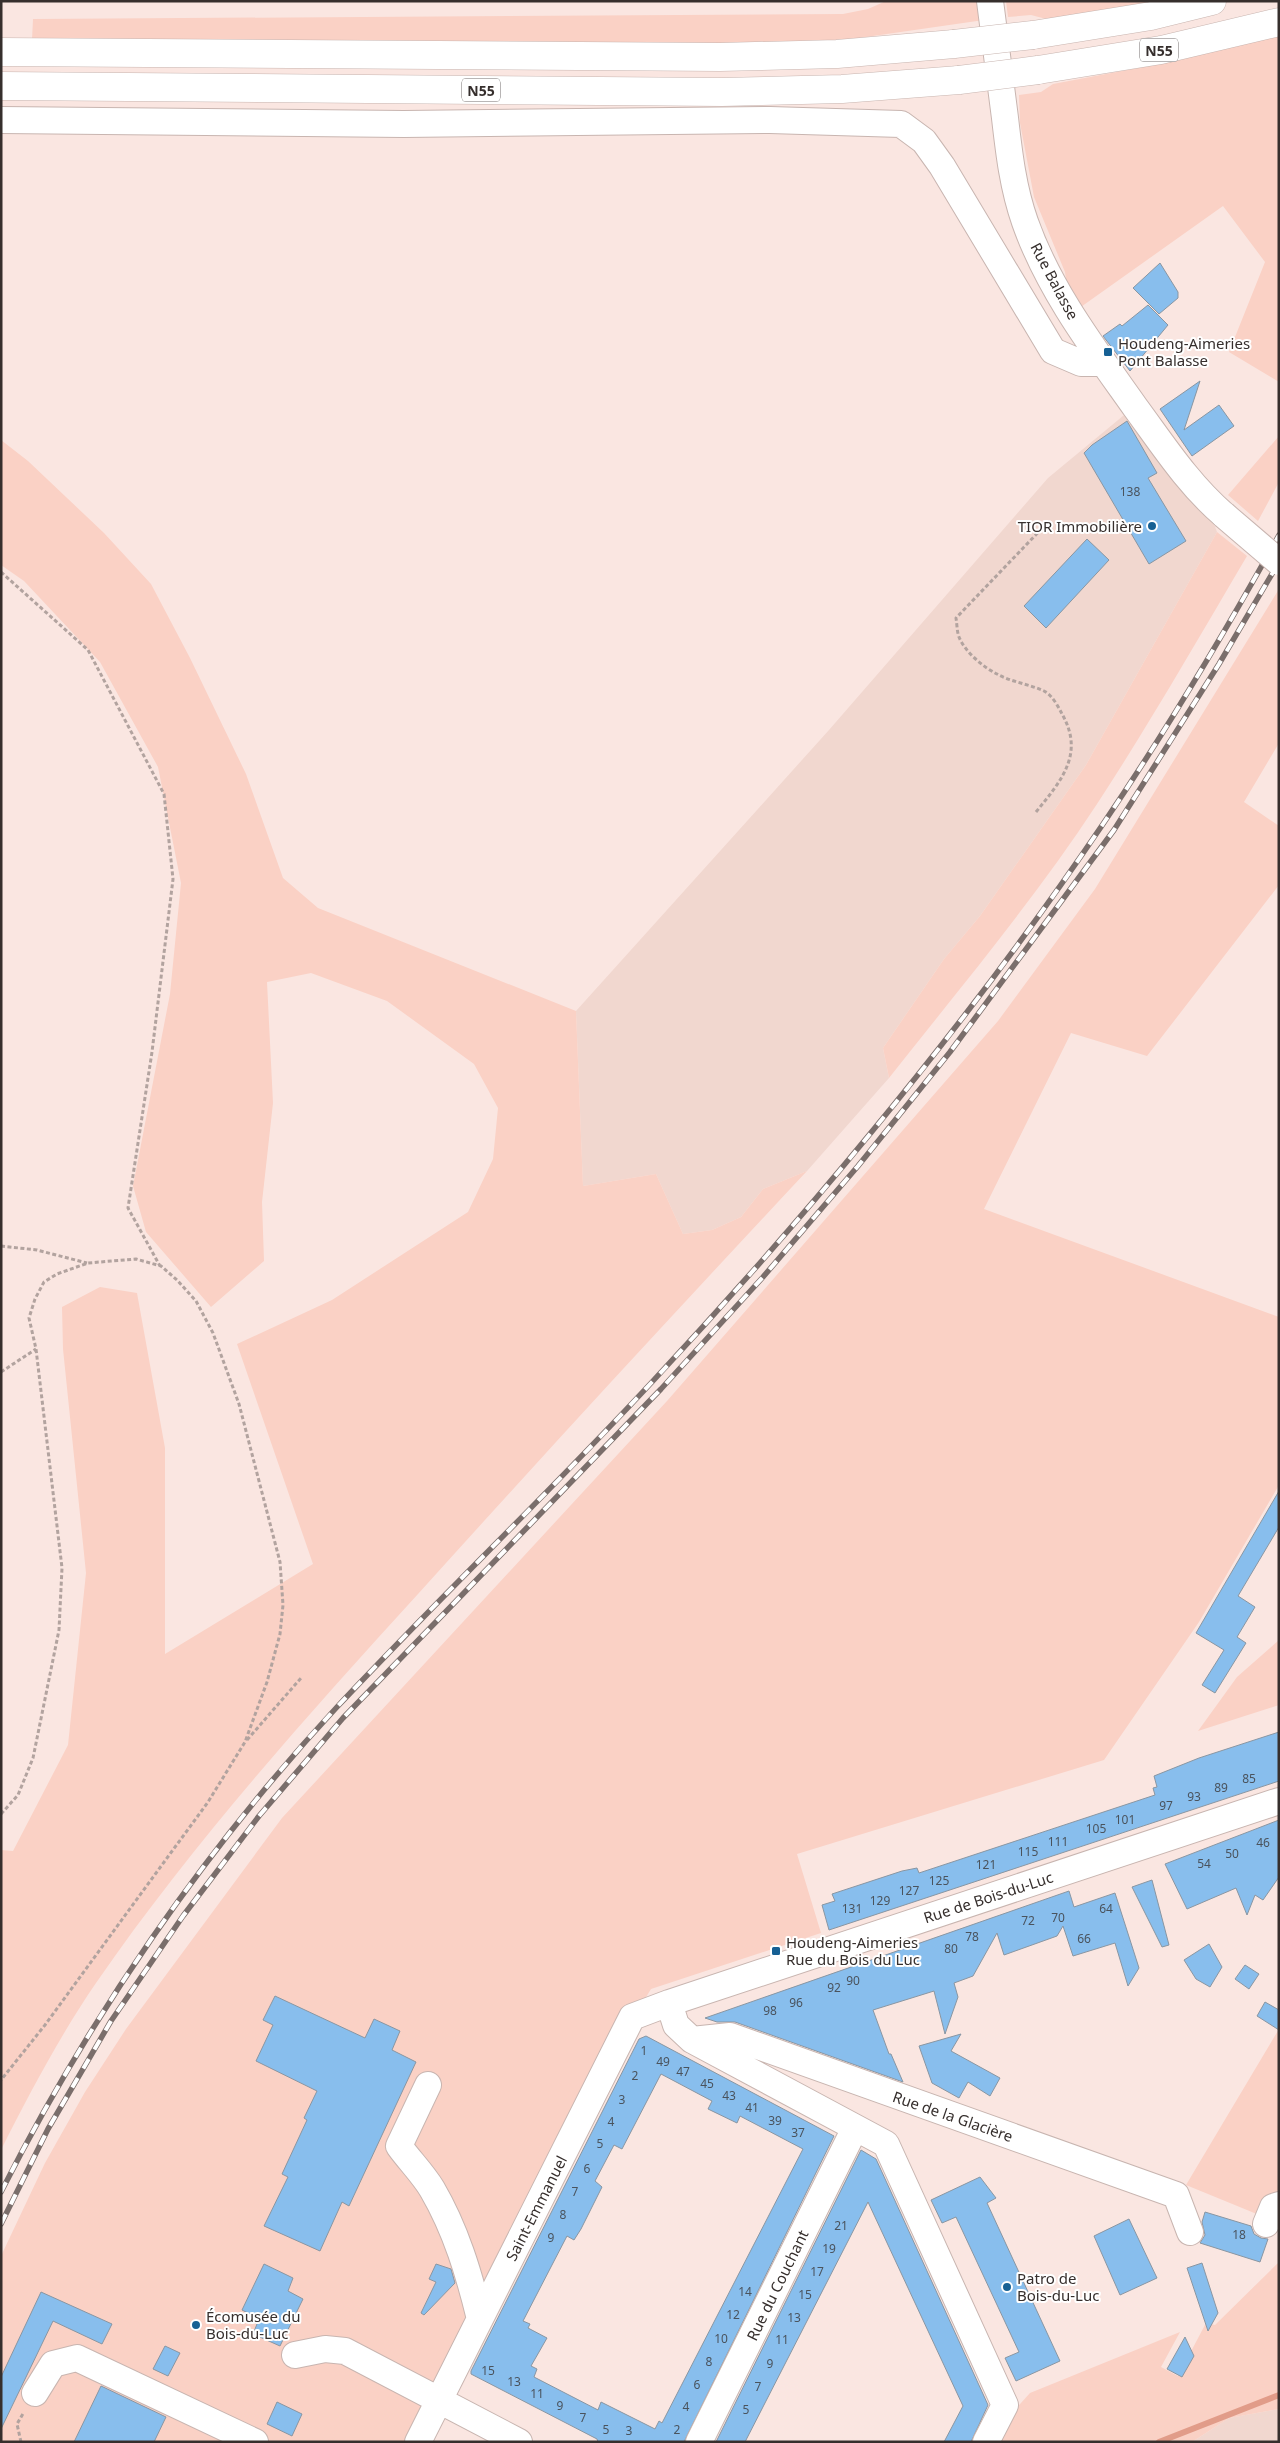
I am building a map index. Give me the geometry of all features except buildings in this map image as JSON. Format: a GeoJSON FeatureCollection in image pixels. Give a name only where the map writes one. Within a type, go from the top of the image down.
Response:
{"type":"FeatureCollection","features":[{"type":"Feature","properties":{"kind":"highway","name":"N55"},"geometry":{"type":"LineString","coordinates":[[1,52],[720,57],[837,54],[1033,35],[1151,16],[1212,1]]}},
{"type":"Feature","properties":{"kind":"highway","name":"N55"},"geometry":{"type":"LineString","coordinates":[[1,86],[722,92],[842,89],[960,80],[1038,70],[1161,50],[1279,22]]}},
{"type":"Feature","properties":{"kind":"street","name":"Rue Balasse"},"geometry":{"type":"LineString","coordinates":[[990,1],[1012,174],[1025,221],[1039,256],[1102,363],[1178,467],[1205,499],[1279,562]]}},
{"type":"Feature","properties":{"kind":"street"},"geometry":{"type":"LineString","coordinates":[[1,120],[404,124],[770,120],[900,124],[924,141],[942,166],[1053,351],[1081,363],[1102,363]]}},
{"type":"Feature","properties":{"kind":"street","name":"Rue de Bois-du-Luc"},"geometry":{"type":"LineString","coordinates":[[632,2017],[669,2003],[1279,1801]]}},
{"type":"Feature","properties":{"kind":"street"},"geometry":{"type":"LineString","coordinates":[[669,2003],[676,2025],[692,2040],[886,2144],[1005,2405],[986,2442]]}},
{"type":"Feature","properties":{"kind":"street","name":"Saint-Emmanuel"},"geometry":{"type":"LineString","coordinates":[[418,2442],[632,2017]]}},
{"type":"Feature","properties":{"kind":"street","name":"Rue de la Glacière"},"geometry":{"type":"LineString","coordinates":[[692,2040],[730,2036],[1176,2195],[1190,2232]]}},
{"type":"Feature","properties":{"kind":"street"},"geometry":{"type":"LineString","coordinates":[[428,2085],[399,2146],[431,2188],[456,2238],[480,2319]]}},
{"type":"Feature","properties":{"kind":"street","name":"Rue du Couchant"},"geometry":{"type":"LineString","coordinates":[[699,2442],[855,2128]]}},
{"type":"Feature","properties":{"kind":"street"},"geometry":{"type":"LineString","coordinates":[[295,2355],[325,2349],[346,2351],[519,2442]]}},
{"type":"Feature","properties":{"kind":"street"},"geometry":{"type":"LineString","coordinates":[[35,2393],[53,2364],[77,2358],[255,2442]]}},
{"type":"Feature","properties":{"kind":"path"},"geometry":{"type":"LineString","coordinates":[[1036,812],[1060,782],[1071,758],[1071,742],[1066,721],[1056,702],[1046,691],[997,674],[972,655],[959,637],[956,618],[1049,521]]}},
{"type":"Feature","properties":{"kind":"path"},"geometry":{"type":"LineString","coordinates":[[1,572],[88,650],[164,794],[173,879],[152,1052],[128,1208],[160,1266],[196,1301],[213,1333],[239,1404],[280,1562],[283,1605],[280,1634],[267,1682],[245,1742]]}},
{"type":"Feature","properties":{"kind":"path"},"geometry":{"type":"LineString","coordinates":[[1,1246],[37,1250],[88,1263]]}},
{"type":"Feature","properties":{"kind":"path"},"geometry":{"type":"LineString","coordinates":[[1,1814],[18,1795],[33,1758],[59,1630],[62,1568],[36,1348],[29,1318],[35,1299],[44,1282],[57,1274],[88,1263],[136,1259],[160,1266]]}},
{"type":"Feature","properties":{"kind":"path"},"geometry":{"type":"LineString","coordinates":[[1,1372],[36,1348]]}},
{"type":"Feature","properties":{"kind":"path"},"geometry":{"type":"LineString","coordinates":[[1,2080],[45,2025],[208,1802],[245,1742],[301,1678]]}},
{"type":"Feature","properties":{"kind":"path"},"geometry":{"type":"LineString","coordinates":[[21,2442],[17,2424],[35,2393]]}},
{"type":"Feature","properties":{"kind":"shaded area"},"geometry":{"type":"Polygon","coordinates":[[[886,1],[981,1],[984,20],[852,39],[722,45],[32,40],[33,19],[843,14],[868,9],[886,1]]]}},
{"type":"Feature","properties":{"kind":"shaded area"},"geometry":{"type":"Polygon","coordinates":[[[1006,1],[1154,1],[1054,21],[1031,15],[1008,17],[1006,1]]]}},
{"type":"Feature","properties":{"kind":"shaded area"},"geometry":{"type":"Polygon","coordinates":[[[1279,35],[1279,382],[1229,352],[1265,262],[1223,206],[1071,314],[1065,272],[1034,197],[1020,123],[1019,95],[1041,92],[1053,84],[1159,64],[1279,35]]]}},
{"type":"Feature","properties":{"kind":"shaded area"},"geometry":{"type":"Polygon","coordinates":[[[1135,406],[1205,499],[1217,532],[1086,765],[980,916],[944,959],[883,1048],[889,1078],[807,1171],[763,1189],[741,1217],[712,1230],[683,1234],[656,1174],[583,1186],[576,1011],[829,730],[1048,478],[1135,406]]]}},
{"type":"Feature","properties":{"kind":"shaded area"},"geometry":{"type":"Polygon","coordinates":[[[1279,436],[1279,482],[1258,521],[1228,495],[1279,436]]]}},
{"type":"Feature","properties":{"kind":"shaded area"},"geometry":{"type":"Polygon","coordinates":[[[1,440],[28,461],[104,533],[151,584],[190,658],[246,774],[283,878],[318,908],[576,1011],[583,1186],[656,1174],[683,1234],[712,1230],[741,1217],[763,1189],[807,1171],[514,1488],[375,1641],[250,1783],[171,1881],[96,1983],[46,2065],[1,2150],[1,1850],[13,1851],[68,1745],[86,1573],[63,1349],[62,1307],[100,1287],[137,1293],[165,1448],[165,1654],[313,1564],[237,1344],[332,1300],[468,1212],[493,1159],[498,1108],[474,1064],[387,1001],[311,973],[267,982],[273,1103],[262,1202],[264,1261],[211,1307],[146,1232],[133,1186],[170,994],[181,883],[158,767],[100,662],[24,581],[1,565],[1,440]]]}},
{"type":"Feature","properties":{"kind":"shaded area"},"geometry":{"type":"Polygon","coordinates":[[[1217,532],[1247,556],[1174,681],[1097,804],[1048,875],[889,1078],[883,1048],[944,959],[980,916],[1086,765],[1217,532]]]}},
{"type":"Feature","properties":{"kind":"shaded area"},"geometry":{"type":"Polygon","coordinates":[[[1279,589],[1279,743],[1244,802],[1279,826],[1279,885],[1147,1056],[1071,1033],[984,1209],[1279,1317],[1279,1485],[1199,1622],[1104,1760],[797,1854],[821,1933],[651,1989],[627,2028],[418,2442],[1,2442],[1,2256],[45,2163],[85,2092],[126,2029],[282,1818],[667,1401],[998,1021],[1095,889],[1279,589]]]}},
{"type":"Feature","properties":{"kind":"shaded area"},"geometry":{"type":"Polygon","coordinates":[[[1279,1640],[1279,1705],[1198,1731],[1237,1677],[1279,1640]]]}},
{"type":"Feature","properties":{"kind":"shaded area"},"geometry":{"type":"Polygon","coordinates":[[[1279,2029],[1279,2223],[1186,2185],[1279,2029]]]}},
{"type":"Feature","properties":{"kind":"shaded area"},"geometry":{"type":"Polygon","coordinates":[[[1279,2262],[1279,2409],[1229,2418],[1192,2442],[986,2442],[1030,2393],[1180,2332],[1161,2367],[1178,2376],[1206,2323],[1215,2325],[1279,2262]]]}},
{"type":"Feature","properties":{"kind":"shaded area"},"geometry":{"type":"Polygon","coordinates":[[[1279,2409],[1279,2442],[1192,2442],[1229,2418],[1279,2409]]]}},
{"type":"Feature","properties":{"kind":"waterway"},"geometry":{"type":"LineString","coordinates":[[1159,2442],[1279,2395]]}},
{"type":"Feature","properties":{"kind":"railway"},"geometry":{"type":"LineString","coordinates":[[1,2192],[35,2127],[111,2000],[195,1877],[241,1819],[337,1707],[613,1423],[713,1316],[831,1181],[888,1112],[999,970],[1052,898],[1149,754],[1194,682],[1279,535]]}},
{"type":"Feature","properties":{"kind":"railway"},"geometry":{"type":"LineString","coordinates":[[1,2224],[48,2129],[111,2021],[183,1916],[259,1816],[343,1718],[661,1389],[763,1277],[858,1166],[950,1052],[1114,830],[1219,664],[1279,562]]}},
{"type":"Feature","properties":{"kind":"place","name":"Houdeng-Aimeries Pont Balasse"},"geometry":{"type":"Point","coordinates":[1108,352]}},
{"type":"Feature","properties":{"kind":"place","name":"TIOR Immobilière"},"geometry":{"type":"Point","coordinates":[1152,526]}},
{"type":"Feature","properties":{"kind":"place","name":"Houdeng-Aimeries Rue du Bois du Luc"},"geometry":{"type":"Point","coordinates":[776,1951]}},
{"type":"Feature","properties":{"kind":"place","name":"Patro de Bois-du-Luc"},"geometry":{"type":"Point","coordinates":[1007,2287]}},
{"type":"Feature","properties":{"kind":"place","name":"Écomusée du Bois-du-Luc"},"geometry":{"type":"Point","coordinates":[196,2325]}}]}
